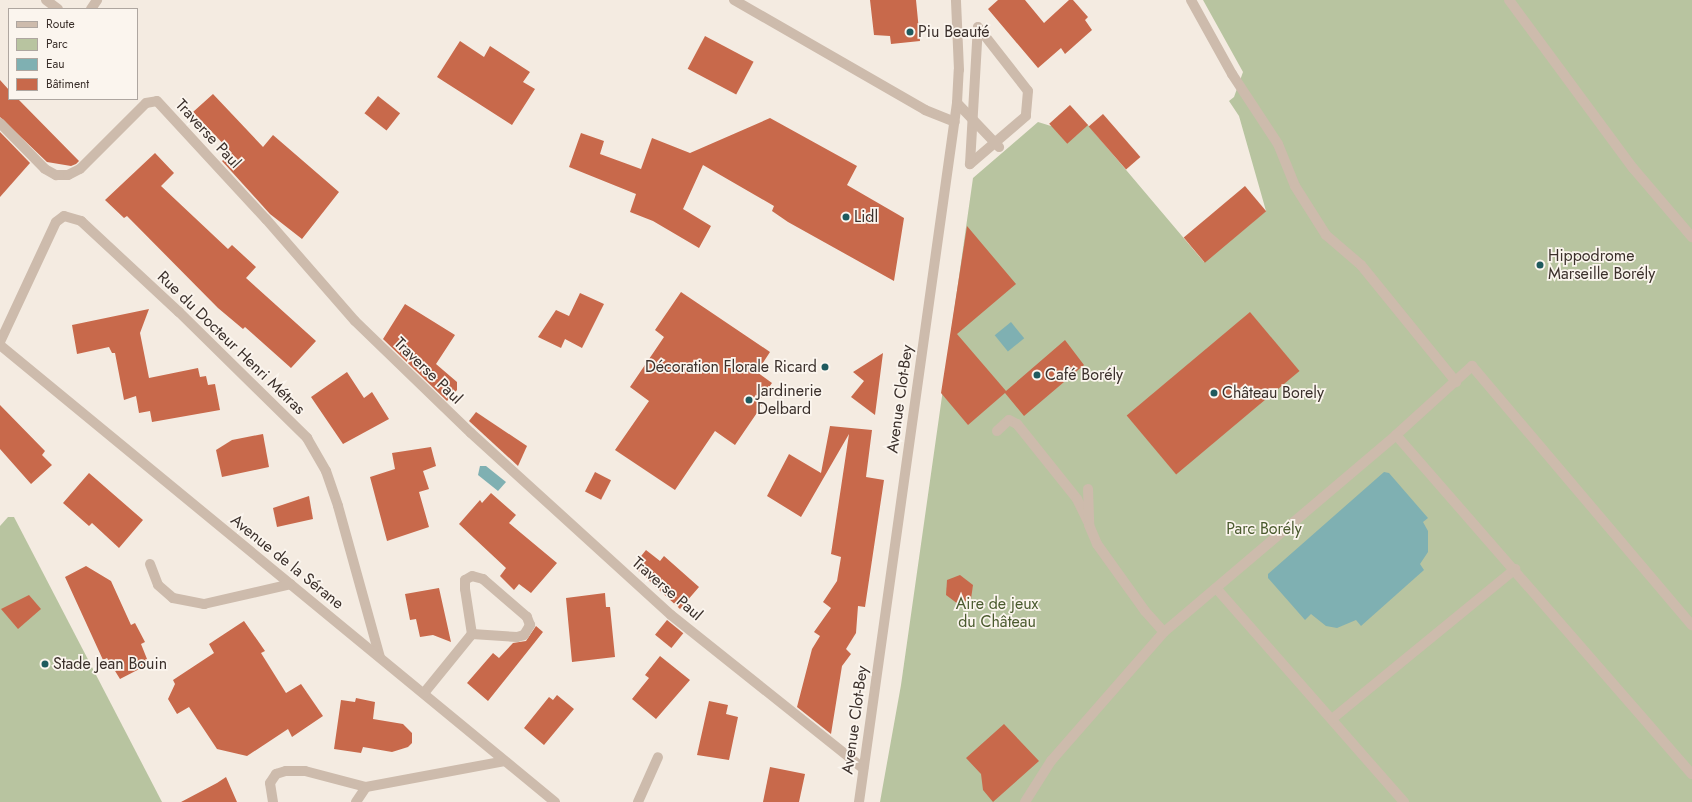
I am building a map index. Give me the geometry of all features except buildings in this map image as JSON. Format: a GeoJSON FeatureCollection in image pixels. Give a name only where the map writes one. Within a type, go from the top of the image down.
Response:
{"type":"FeatureCollection","features":[{"type":"Feature","properties":{"kind":"street"},"geometry":{"type":"LineString","coordinates":[[46,0],[57,8]]}},
{"type":"Feature","properties":{"kind":"street"},"geometry":{"type":"LineString","coordinates":[[734,0],[925,110],[955,122]]}},
{"type":"Feature","properties":{"kind":"street","name":"Avenue Clot-Bey"},"geometry":{"type":"LineString","coordinates":[[859,802],[955,122],[959,70],[956,0]]}},
{"type":"Feature","properties":{"kind":"street"},"geometry":{"type":"LineString","coordinates":[[1191,0],[1232,74],[1278,144],[1295,186],[1326,235],[1361,265],[1456,382]]}},
{"type":"Feature","properties":{"kind":"street"},"geometry":{"type":"LineString","coordinates":[[1509,0],[1634,168],[1692,238]]}},
{"type":"Feature","properties":{"kind":"street"},"geometry":{"type":"LineString","coordinates":[[978,27],[1028,90],[1026,116],[997,145],[970,164],[973,120],[978,27]]}},
{"type":"Feature","properties":{"kind":"street","name":"Traverse Paul"},"geometry":{"type":"LineString","coordinates":[[0,123],[45,169],[56,175],[68,175],[80,169],[146,103],[157,101],[266,219],[355,321],[471,433],[671,615],[863,768]]}},
{"type":"Feature","properties":{"kind":"street"},"geometry":{"type":"LineString","coordinates":[[957,103],[997,145]]}},
{"type":"Feature","properties":{"kind":"street","name":"Rue du Docteur Henri Métras"},"geometry":{"type":"LineString","coordinates":[[0,342],[56,222],[64,216],[81,221],[179,312],[307,438],[326,471],[338,506],[380,657]]}},
{"type":"Feature","properties":{"kind":"street","name":"Avenue de la Sérane"},"geometry":{"type":"LineString","coordinates":[[0,345],[555,802]]}},
{"type":"Feature","properties":{"kind":"street"},"geometry":{"type":"LineString","coordinates":[[1025,802],[1051,761],[1164,632],[1396,434],[1456,382],[1472,366],[1692,625]]}},
{"type":"Feature","properties":{"kind":"street"},"geometry":{"type":"LineString","coordinates":[[997,431],[1009,420],[1017,424],[1077,499],[1090,525],[1097,544],[1145,611],[1164,632]]}},
{"type":"Feature","properties":{"kind":"street"},"geometry":{"type":"LineString","coordinates":[[1396,434],[1692,774]]}},
{"type":"Feature","properties":{"kind":"street"},"geometry":{"type":"LineString","coordinates":[[1088,489],[1090,525]]}},
{"type":"Feature","properties":{"kind":"street"},"geometry":{"type":"LineString","coordinates":[[150,564],[158,585],[173,598],[204,604],[291,584]]}},
{"type":"Feature","properties":{"kind":"street"},"geometry":{"type":"LineString","coordinates":[[1332,719],[1514,569]]}},
{"type":"Feature","properties":{"kind":"street"},"geometry":{"type":"LineString","coordinates":[[424,693],[472,634],[465,580],[472,576],[483,579],[527,618],[530,625],[524,635],[517,637],[472,634]]}},
{"type":"Feature","properties":{"kind":"street"},"geometry":{"type":"LineString","coordinates":[[1216,588],[1404,802]]}},
{"type":"Feature","properties":{"kind":"street"},"geometry":{"type":"LineString","coordinates":[[638,802],[658,757]]}},
{"type":"Feature","properties":{"kind":"street"},"geometry":{"type":"LineString","coordinates":[[273,802],[270,783],[276,774],[286,771],[304,771],[366,787],[505,761]]}},
{"type":"Feature","properties":{"kind":"street"},"geometry":{"type":"LineString","coordinates":[[356,802],[366,787]]}},
{"type":"Feature","properties":{"kind":"green space","name":"Parc Borély"},"geometry":{"type":"Polygon","coordinates":[[[1203,0],[1692,0],[1692,802],[880,802],[901,685],[973,178],[1038,122],[1051,126],[1088,125],[1204,262],[1266,211],[1239,116],[1229,101],[1234,97],[1243,72],[1203,0]]]}},
{"type":"Feature","properties":{"kind":"green space","name":"Stade Jean Bouin"},"geometry":{"type":"Polygon","coordinates":[[[8,517],[14,517],[162,802],[0,802],[0,526],[8,517]]]}},
{"type":"Feature","properties":{"kind":"water"},"geometry":{"type":"Polygon","coordinates":[[[1011,322],[1024,338],[1008,352],[995,335],[1011,322]]]}},
{"type":"Feature","properties":{"kind":"water"},"geometry":{"type":"Polygon","coordinates":[[[480,466],[486,466],[506,482],[498,491],[478,475],[480,466]]]}},
{"type":"Feature","properties":{"kind":"water"},"geometry":{"type":"Polygon","coordinates":[[[1384,472],[1389,473],[1428,518],[1423,522],[1428,531],[1428,552],[1420,564],[1424,570],[1361,626],[1356,620],[1337,628],[1326,626],[1311,614],[1305,620],[1268,578],[1268,574],[1384,472]]]}},
{"type":"Feature","properties":{"kind":"place","name":"Piu Beauté"},"geometry":{"type":"Point","coordinates":[910,32]}},
{"type":"Feature","properties":{"kind":"place","name":"Lidl"},"geometry":{"type":"Point","coordinates":[846,217]}},
{"type":"Feature","properties":{"kind":"place","name":"Hippodrome Marseille Borély"},"geometry":{"type":"Point","coordinates":[1540,265]}},
{"type":"Feature","properties":{"kind":"place","name":"Décoration Florale Ricard"},"geometry":{"type":"Point","coordinates":[825,367]}},
{"type":"Feature","properties":{"kind":"place","name":"Café Borély"},"geometry":{"type":"Point","coordinates":[1037,375]}},
{"type":"Feature","properties":{"kind":"place","name":"Château Borely"},"geometry":{"type":"Point","coordinates":[1214,393]}},
{"type":"Feature","properties":{"kind":"place","name":"Jardinerie Delbard"},"geometry":{"type":"Point","coordinates":[749,400]}},
{"type":"Feature","properties":{"kind":"place","name":"Stade Jean Bouin"},"geometry":{"type":"Point","coordinates":[45,664]}},
{"type":"Feature","properties":{"kind":"park label","name":"Aire de jeux du Château"},"geometry":{"type":"Point","coordinates":[997,613]}}]}
